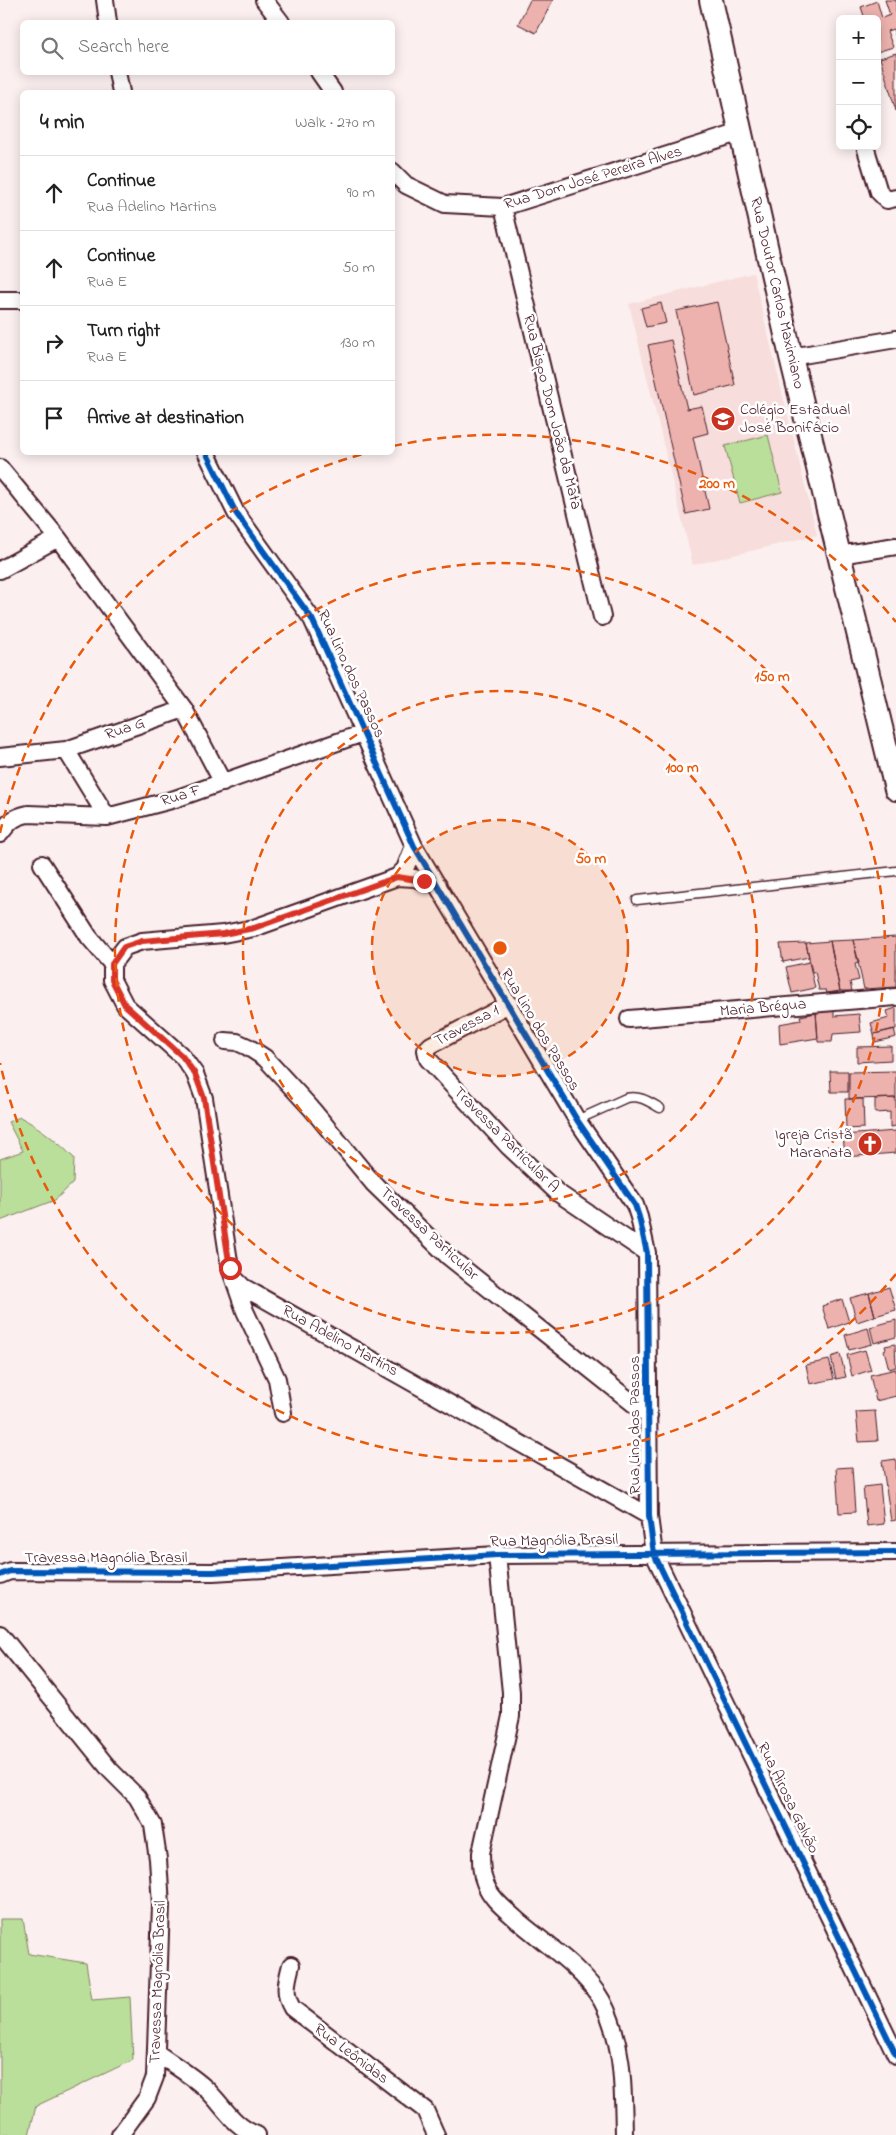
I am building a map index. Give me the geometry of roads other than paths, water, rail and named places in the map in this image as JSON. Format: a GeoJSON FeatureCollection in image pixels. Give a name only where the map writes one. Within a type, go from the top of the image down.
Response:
{"type":"FeatureCollection","features":[{"type":"Feature","properties":{"kind":"main road","name":"Rua Doutor Carlos Maximiano"},"geometry":{"type":"LineString","coordinates":[[712,0],[791,357],[895,782]]}},
{"type":"Feature","properties":{"kind":"street"},"geometry":{"type":"LineString","coordinates":[[105,0],[108,20]]}},
{"type":"Feature","properties":{"kind":"street"},"geometry":{"type":"LineString","coordinates":[[264,0],[279,20]]}},
{"type":"Feature","properties":{"kind":"street"},"geometry":{"type":"LineString","coordinates":[[118,75],[121,90]]}},
{"type":"Feature","properties":{"kind":"street"},"geometry":{"type":"LineString","coordinates":[[321,75],[332,90]]}},
{"type":"Feature","properties":{"kind":"street","name":"Rua Dom José Pereira Alves"},"geometry":{"type":"LineString","coordinates":[[395,174],[406,185],[445,204],[503,207],[741,132]]}},
{"type":"Feature","properties":{"kind":"street"},"geometry":{"type":"LineString","coordinates":[[866,150],[879,192],[892,199]]}},
{"type":"Feature","properties":{"kind":"street","name":"Rua Bispo Dom João da Mata"},"geometry":{"type":"LineString","coordinates":[[503,207],[602,617]]}},
{"type":"Feature","properties":{"kind":"street"},"geometry":{"type":"LineString","coordinates":[[0,300],[20,300]]}},
{"type":"Feature","properties":{"kind":"street"},"geometry":{"type":"LineString","coordinates":[[791,357],[896,339]]}},
{"type":"Feature","properties":{"kind":"street","name":"Rua Lino dos Passos"},"geometry":{"type":"LineString","coordinates":[[207,455],[236,513],[312,619],[414,846],[578,1120],[635,1205],[647,1253],[649,1516],[654,1554]]}},
{"type":"Feature","properties":{"kind":"street"},"geometry":{"type":"LineString","coordinates":[[0,468],[58,538],[184,708],[223,783]]}},
{"type":"Feature","properties":{"kind":"street"},"geometry":{"type":"LineString","coordinates":[[0,570],[58,538]]}},
{"type":"Feature","properties":{"kind":"street"},"geometry":{"type":"LineString","coordinates":[[839,554],[896,546]]}},
{"type":"Feature","properties":{"kind":"street","name":"Rua G"},"geometry":{"type":"LineString","coordinates":[[0,758],[66,750],[184,708]]}},
{"type":"Feature","properties":{"kind":"street","name":"Rua F"},"geometry":{"type":"LineString","coordinates":[[0,834],[12,819],[28,814],[107,817],[174,799],[363,733]]}},
{"type":"Feature","properties":{"kind":"street"},"geometry":{"type":"LineString","coordinates":[[66,750],[107,817]]}},
{"type":"Feature","properties":{"kind":"street"},"geometry":{"type":"LineString","coordinates":[[397,877],[405,869],[414,846]]}},
{"type":"Feature","properties":{"kind":"street"},"geometry":{"type":"LineString","coordinates":[[42,864],[89,937],[112,964]]}},
{"type":"Feature","properties":{"kind":"street"},"geometry":{"type":"LineString","coordinates":[[283,1413],[277,1378],[245,1311],[230,1268],[204,1098],[195,1074],[182,1056],[125,1005],[112,980],[112,964],[124,947],[142,941],[223,934],[254,928],[397,877],[414,878],[438,885]]}},
{"type":"Feature","properties":{"kind":"street","name":"Maria Brégua"},"geometry":{"type":"LineString","coordinates":[[629,1019],[896,997]]}},
{"type":"Feature","properties":{"kind":"street","name":"Travessa 1"},"geometry":{"type":"LineString","coordinates":[[426,1050],[431,1045],[509,1004]]}},
{"type":"Feature","properties":{"kind":"street","name":"Travessa Particular"},"geometry":{"type":"LineString","coordinates":[[225,1041],[237,1042],[265,1058],[311,1108],[373,1183],[449,1257],[649,1416]]}},
{"type":"Feature","properties":{"kind":"street","name":"Travessa Particular A"},"geometry":{"type":"LineString","coordinates":[[426,1050],[428,1059],[509,1147],[558,1193],[647,1253]]}},
{"type":"Feature","properties":{"kind":"street","name":"Rua Adelino Martins"},"geometry":{"type":"LineString","coordinates":[[234,1278],[243,1287],[649,1516]]}},
{"type":"Feature","properties":{"kind":"street","name":"Rua Magnólia Brasil"},"geometry":{"type":"LineString","coordinates":[[213,1572],[497,1555],[896,1552]]}},
{"type":"Feature","properties":{"kind":"street","name":"Rua Airosa Galvão"},"geometry":{"type":"LineString","coordinates":[[654,1554],[896,2055]]}},
{"type":"Feature","properties":{"kind":"street"},"geometry":{"type":"LineString","coordinates":[[497,1555],[511,1692],[511,1716],[508,1738],[481,1853],[481,1869],[485,1884],[495,1901],[582,1975],[602,2001],[615,2035],[623,2082],[624,2135]]}},
{"type":"Feature","properties":{"kind":"street","name":"Travessa Magnólia Brasil"},"geometry":{"type":"LineString","coordinates":[[0,1575],[10,1571],[213,1572]]}},
{"type":"Feature","properties":{"kind":"street","name":"Travessa Magnólia Brasil"},"geometry":{"type":"LineString","coordinates":[[0,1634],[110,1770],[137,1798],[153,1825],[158,1859],[161,1905],[155,2077],[147,2098],[120,2135]]}},
{"type":"Feature","properties":{"kind":"street","name":"Rua Leônidas"},"geometry":{"type":"LineString","coordinates":[[291,1965],[286,1990],[287,2000],[292,2008],[425,2110],[436,2135]]}},
{"type":"Feature","properties":{"kind":"street"},"geometry":{"type":"LineString","coordinates":[[157,2053],[205,2088],[230,2117],[250,2133],[257,2135]]}},
{"type":"Feature","properties":{"kind":"lane"},"geometry":{"type":"LineString","coordinates":[[637,900],[896,871]]}},
{"type":"Feature","properties":{"kind":"lane"},"geometry":{"type":"LineString","coordinates":[[578,1120],[633,1096],[641,1096],[660,1108]]}},
{"type":"Feature","properties":{"kind":"place","name":"Colégio Estadual José Bonifácio"},"geometry":{"type":"Point","coordinates":[723,419]}},
{"type":"Feature","properties":{"kind":"place","name":"Igreja Cristã Maranata"},"geometry":{"type":"Point","coordinates":[870,1144]}}]}
